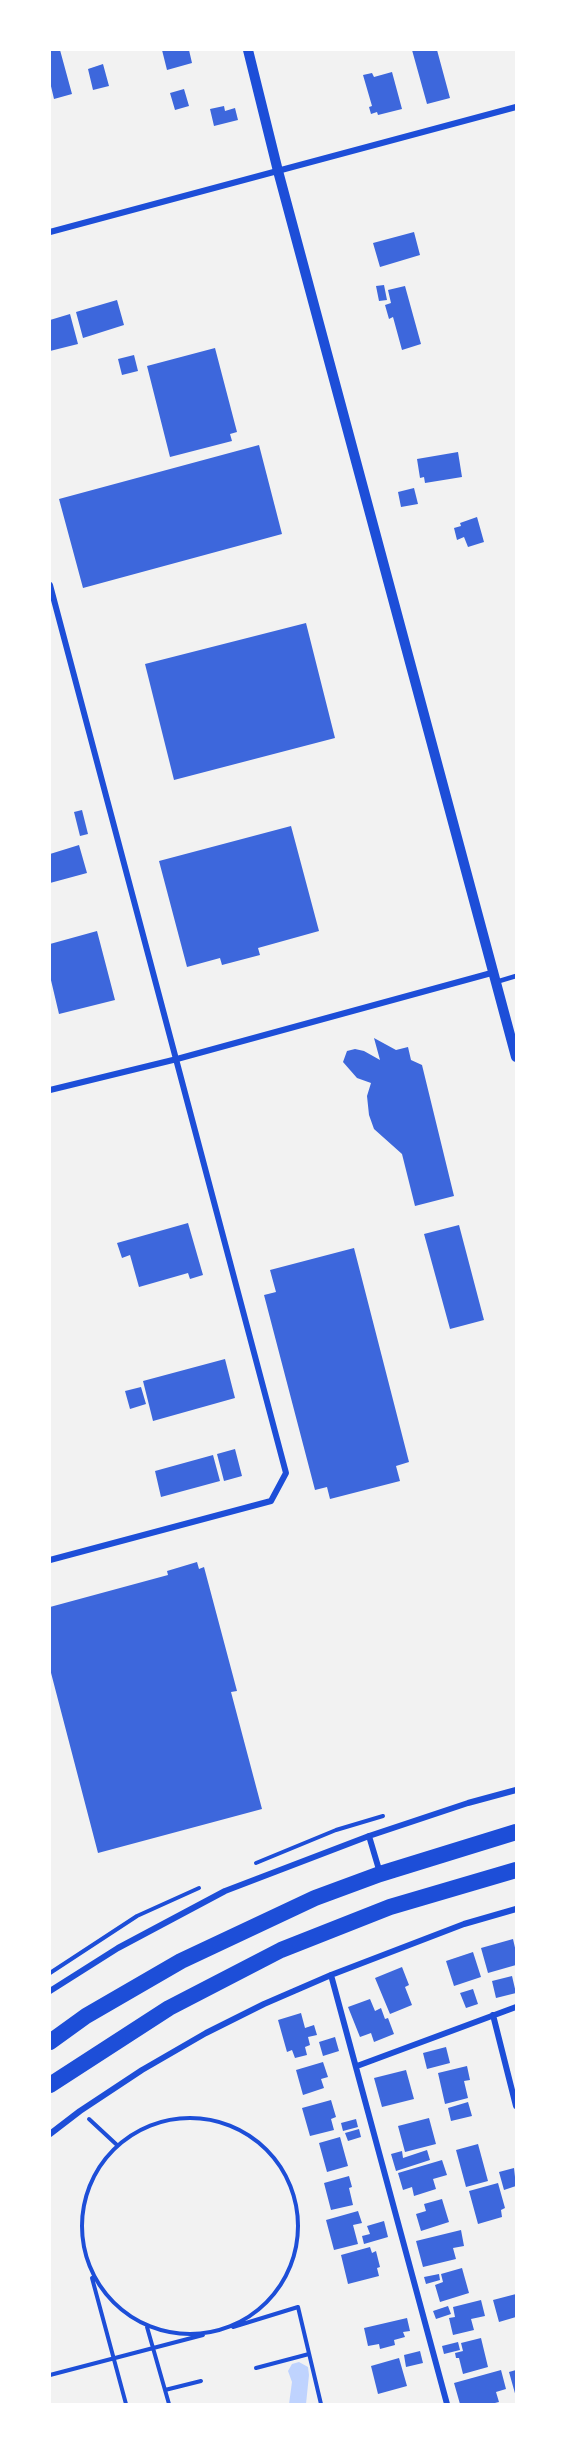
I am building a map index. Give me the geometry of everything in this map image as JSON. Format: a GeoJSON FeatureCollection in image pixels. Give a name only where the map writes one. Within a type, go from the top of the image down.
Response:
{"type":"FeatureCollection","features":[{"type":"Feature","properties":{"kind":"highway"},"geometry":{"type":"LineString","coordinates":[[50,2042],[86,2016],[181,1961],[315,1898],[380,1874],[516,1832]]}},
{"type":"Feature","properties":{"kind":"highway"},"geometry":{"type":"LineString","coordinates":[[50,2085],[169,2008],[281,1950],[390,1906],[516,1870]]}},
{"type":"Feature","properties":{"kind":"street"},"geometry":{"type":"LineString","coordinates":[[248,50],[278,171],[516,1057]]}},
{"type":"Feature","properties":{"kind":"street"},"geometry":{"type":"LineString","coordinates":[[50,232],[516,107]]}},
{"type":"Feature","properties":{"kind":"street"},"geometry":{"type":"LineString","coordinates":[[50,585],[286,1473],[271,1501],[50,1560]]}},
{"type":"Feature","properties":{"kind":"street"},"geometry":{"type":"LineString","coordinates":[[50,1090],[496,976]]}},
{"type":"Feature","properties":{"kind":"street"},"geometry":{"type":"LineString","coordinates":[[50,1990],[128,1943],[225,1891],[369,1836],[468,1803],[516,1790]]}},
{"type":"Feature","properties":{"kind":"street"},"geometry":{"type":"LineString","coordinates":[[369,1836],[380,1874]]}},
{"type":"Feature","properties":{"kind":"street"},"geometry":{"type":"LineString","coordinates":[[50,2134],[142,2070],[206,2033],[264,2004],[331,1975],[464,1924],[516,1909]]}},
{"type":"Feature","properties":{"kind":"street"},"geometry":{"type":"LineString","coordinates":[[331,1975],[447,2404]]}},
{"type":"Feature","properties":{"kind":"street"},"geometry":{"type":"LineString","coordinates":[[357,2067],[516,2007]]}},
{"type":"Feature","properties":{"kind":"street"},"geometry":{"type":"LineString","coordinates":[[493,2015],[516,2106]]}},
{"type":"Feature","properties":{"kind":"lane"},"geometry":{"type":"LineString","coordinates":[[496,976],[516,976]]}},
{"type":"Feature","properties":{"kind":"path"},"geometry":{"type":"LineString","coordinates":[[80,2111],[117,2145]]}},
{"type":"Feature","properties":{"kind":"path"},"geometry":{"type":"LineString","coordinates":[[83,2245],[94,2278],[117,2307],[147,2326],[178,2334],[210,2333],[244,2320],[273,2297],[291,2266],[299,2230],[295,2194],[278,2161],[252,2136],[219,2120],[183,2117],[148,2125],[117,2145],[94,2174],[82,2208],[83,2245],[126,2404]]}},
{"type":"Feature","properties":{"kind":"path"},"geometry":{"type":"LineString","coordinates":[[50,2375],[210,2333],[298,2307],[321,2404]]}},
{"type":"Feature","properties":{"kind":"path"},"geometry":{"type":"LineString","coordinates":[[147,2326],[169,2404]]}},
{"type":"Feature","properties":{"kind":"path"},"geometry":{"type":"LineString","coordinates":[[256,2368],[309,2354]]}},
{"type":"Feature","properties":{"kind":"path"},"geometry":{"type":"LineString","coordinates":[[165,2390],[201,2381]]}},
{"type":"Feature","properties":{"kind":"water"},"geometry":{"type":"Polygon","coordinates":[[[299,2362],[308,2367],[306,2404],[289,2404],[292,2382],[288,2371],[292,2364],[299,2362]]]}},
{"type":"Feature","properties":{"kind":"building"},"geometry":{"type":"Polygon","coordinates":[[[50,50],[60,50],[72,94],[54,99],[50,82],[50,50]]]}},
{"type":"Feature","properties":{"kind":"building"},"geometry":{"type":"Polygon","coordinates":[[[162,50],[189,50],[192,63],[167,70],[162,50]]]}},
{"type":"Feature","properties":{"kind":"building"},"geometry":{"type":"Polygon","coordinates":[[[412,50],[437,50],[450,98],[427,104],[412,50]]]}},
{"type":"Feature","properties":{"kind":"building"},"geometry":{"type":"Polygon","coordinates":[[[103,64],[109,86],[93,90],[88,69],[103,64]]]}},
{"type":"Feature","properties":{"kind":"building"},"geometry":{"type":"Polygon","coordinates":[[[392,72],[402,109],[378,115],[377,112],[371,114],[369,107],[372,106],[363,75],[372,73],[374,77],[392,72]]]}},
{"type":"Feature","properties":{"kind":"building"},"geometry":{"type":"Polygon","coordinates":[[[184,89],[189,106],[175,110],[170,93],[184,89]]]}},
{"type":"Feature","properties":{"kind":"building"},"geometry":{"type":"Polygon","coordinates":[[[224,106],[225,111],[235,108],[238,120],[214,126],[210,109],[224,106]]]}},
{"type":"Feature","properties":{"kind":"building"},"geometry":{"type":"Polygon","coordinates":[[[414,232],[420,255],[380,267],[373,243],[414,232]]]}},
{"type":"Feature","properties":{"kind":"building"},"geometry":{"type":"Polygon","coordinates":[[[384,285],[387,300],[379,301],[376,286],[384,285]]]}},
{"type":"Feature","properties":{"kind":"building"},"geometry":{"type":"Polygon","coordinates":[[[405,286],[421,344],[402,350],[393,317],[389,319],[385,305],[391,303],[388,290],[405,286]]]}},
{"type":"Feature","properties":{"kind":"building"},"geometry":{"type":"Polygon","coordinates":[[[117,300],[124,325],[83,338],[76,312],[117,300]]]}},
{"type":"Feature","properties":{"kind":"building"},"geometry":{"type":"Polygon","coordinates":[[[70,314],[78,344],[50,351],[50,320],[70,314]]]}},
{"type":"Feature","properties":{"kind":"building"},"geometry":{"type":"Polygon","coordinates":[[[215,348],[237,432],[230,434],[232,441],[170,457],[147,366],[215,348]]]}},
{"type":"Feature","properties":{"kind":"building"},"geometry":{"type":"Polygon","coordinates":[[[134,355],[138,371],[122,375],[118,359],[134,355]]]}},
{"type":"Feature","properties":{"kind":"building"},"geometry":{"type":"Polygon","coordinates":[[[259,445],[282,534],[83,588],[59,499],[259,445]]]}},
{"type":"Feature","properties":{"kind":"building"},"geometry":{"type":"Polygon","coordinates":[[[458,452],[462,477],[425,483],[424,477],[420,478],[417,459],[458,452]]]}},
{"type":"Feature","properties":{"kind":"building"},"geometry":{"type":"Polygon","coordinates":[[[414,488],[418,504],[401,507],[398,492],[414,488]]]}},
{"type":"Feature","properties":{"kind":"building"},"geometry":{"type":"Polygon","coordinates":[[[477,517],[484,542],[468,547],[464,537],[457,540],[454,528],[461,526],[460,523],[477,517]]]}},
{"type":"Feature","properties":{"kind":"building"},"geometry":{"type":"Polygon","coordinates":[[[306,623],[335,738],[174,780],[145,664],[306,623]]]}},
{"type":"Feature","properties":{"kind":"building"},"geometry":{"type":"Polygon","coordinates":[[[82,810],[88,834],[80,836],[74,812],[82,810]]]}},
{"type":"Feature","properties":{"kind":"building"},"geometry":{"type":"Polygon","coordinates":[[[291,826],[319,931],[258,948],[260,955],[222,965],[220,958],[187,967],[159,861],[291,826]]]}},
{"type":"Feature","properties":{"kind":"building"},"geometry":{"type":"Polygon","coordinates":[[[79,845],[87,873],[50,883],[50,854],[79,845]]]}},
{"type":"Feature","properties":{"kind":"building"},"geometry":{"type":"Polygon","coordinates":[[[97,931],[115,1000],[59,1014],[50,976],[50,944],[97,931]]]}},
{"type":"Feature","properties":{"kind":"building"},"geometry":{"type":"Polygon","coordinates":[[[374,1038],[396,1050],[408,1047],[411,1060],[422,1065],[454,1196],[415,1206],[402,1154],[374,1129],[369,1115],[367,1096],[371,1083],[357,1078],[343,1062],[347,1051],[355,1049],[380,1060],[374,1038]]]}},
{"type":"Feature","properties":{"kind":"building"},"geometry":{"type":"Polygon","coordinates":[[[188,1223],[203,1275],[190,1279],[188,1273],[139,1287],[130,1255],[122,1258],[117,1243],[188,1223]]]}},
{"type":"Feature","properties":{"kind":"building"},"geometry":{"type":"Polygon","coordinates":[[[459,1225],[484,1320],[450,1329],[424,1234],[459,1225]]]}},
{"type":"Feature","properties":{"kind":"building"},"geometry":{"type":"Polygon","coordinates":[[[354,1248],[409,1462],[396,1466],[400,1481],[330,1499],[327,1487],[315,1490],[264,1295],[276,1292],[270,1270],[354,1248]]]}},
{"type":"Feature","properties":{"kind":"building"},"geometry":{"type":"Polygon","coordinates":[[[225,1359],[235,1398],[153,1421],[143,1381],[225,1359]]]}},
{"type":"Feature","properties":{"kind":"building"},"geometry":{"type":"Polygon","coordinates":[[[141,1387],[146,1404],[130,1409],[125,1391],[141,1387]]]}},
{"type":"Feature","properties":{"kind":"building"},"geometry":{"type":"Polygon","coordinates":[[[235,1449],[242,1476],[224,1481],[217,1454],[235,1449]]]}},
{"type":"Feature","properties":{"kind":"building"},"geometry":{"type":"Polygon","coordinates":[[[213,1455],[220,1481],[161,1497],[155,1471],[213,1455]]]}},
{"type":"Feature","properties":{"kind":"building"},"geometry":{"type":"Polygon","coordinates":[[[197,1562],[199,1569],[204,1567],[237,1691],[231,1692],[262,1809],[98,1853],[50,1669],[50,1607],[168,1575],[167,1571],[197,1562]]]}},
{"type":"Feature","properties":{"kind":"building"},"geometry":{"type":"Polygon","coordinates":[[[513,1939],[516,1965],[488,1973],[481,1948],[513,1939]]]}},
{"type":"Feature","properties":{"kind":"building"},"geometry":{"type":"Polygon","coordinates":[[[473,1952],[481,1977],[454,1986],[446,1961],[473,1952]]]}},
{"type":"Feature","properties":{"kind":"building"},"geometry":{"type":"Polygon","coordinates":[[[402,1967],[409,1985],[405,1987],[412,2005],[390,2014],[375,1978],[402,1967]]]}},
{"type":"Feature","properties":{"kind":"building"},"geometry":{"type":"Polygon","coordinates":[[[512,1976],[516,1993],[496,1998],[492,1981],[512,1976]]]}},
{"type":"Feature","properties":{"kind":"building"},"geometry":{"type":"Polygon","coordinates":[[[473,1989],[478,2004],[466,2008],[460,1993],[473,1989]]]}},
{"type":"Feature","properties":{"kind":"building"},"geometry":{"type":"Polygon","coordinates":[[[370,1999],[375,2011],[381,2008],[385,2019],[388,2018],[394,2034],[374,2042],[371,2033],[360,2037],[348,2007],[370,1999]]]}},
{"type":"Feature","properties":{"kind":"building"},"geometry":{"type":"Polygon","coordinates":[[[301,2013],[305,2028],[314,2025],[317,2035],[308,2037],[310,2045],[305,2047],[307,2055],[295,2058],[292,2050],[287,2052],[278,2020],[301,2013]]]}},
{"type":"Feature","properties":{"kind":"building"},"geometry":{"type":"Polygon","coordinates":[[[335,2037],[339,2051],[323,2056],[319,2042],[335,2037]]]}},
{"type":"Feature","properties":{"kind":"building"},"geometry":{"type":"Polygon","coordinates":[[[446,2047],[450,2063],[427,2069],[423,2053],[446,2047]]]}},
{"type":"Feature","properties":{"kind":"building"},"geometry":{"type":"Polygon","coordinates":[[[323,2062],[328,2077],[321,2079],[324,2088],[303,2095],[296,2070],[323,2062]]]}},
{"type":"Feature","properties":{"kind":"building"},"geometry":{"type":"Polygon","coordinates":[[[467,2066],[470,2080],[464,2081],[468,2098],[445,2104],[438,2073],[467,2066]]]}},
{"type":"Feature","properties":{"kind":"building"},"geometry":{"type":"Polygon","coordinates":[[[406,2070],[414,2099],[382,2107],[374,2078],[406,2070]]]}},
{"type":"Feature","properties":{"kind":"building"},"geometry":{"type":"Polygon","coordinates":[[[331,2100],[336,2117],[331,2119],[334,2130],[310,2136],[302,2108],[331,2100]]]}},
{"type":"Feature","properties":{"kind":"building"},"geometry":{"type":"Polygon","coordinates":[[[468,2102],[472,2116],[451,2121],[448,2108],[468,2102]]]}},
{"type":"Feature","properties":{"kind":"building"},"geometry":{"type":"Polygon","coordinates":[[[429,2118],[436,2144],[405,2152],[398,2126],[429,2118]]]}},
{"type":"Feature","properties":{"kind":"building"},"geometry":{"type":"Polygon","coordinates":[[[356,2119],[358,2127],[343,2131],[341,2123],[356,2119]]]}},
{"type":"Feature","properties":{"kind":"building"},"geometry":{"type":"Polygon","coordinates":[[[359,2129],[361,2137],[348,2141],[345,2133],[359,2129]]]}},
{"type":"Feature","properties":{"kind":"building"},"geometry":{"type":"Polygon","coordinates":[[[340,2137],[348,2166],[327,2172],[319,2143],[340,2137]]]}},
{"type":"Feature","properties":{"kind":"building"},"geometry":{"type":"Polygon","coordinates":[[[478,2144],[488,2181],[466,2187],[456,2150],[478,2144]]]}},
{"type":"Feature","properties":{"kind":"building"},"geometry":{"type":"Polygon","coordinates":[[[427,2150],[430,2160],[396,2171],[391,2154],[402,2151],[403,2158],[427,2150]]]}},
{"type":"Feature","properties":{"kind":"building"},"geometry":{"type":"Polygon","coordinates":[[[442,2160],[447,2175],[433,2179],[436,2189],[414,2196],[412,2187],[403,2190],[398,2173],[442,2160]]]}},
{"type":"Feature","properties":{"kind":"building"},"geometry":{"type":"Polygon","coordinates":[[[514,2168],[516,2186],[504,2190],[499,2172],[514,2168]]]}},
{"type":"Feature","properties":{"kind":"building"},"geometry":{"type":"Polygon","coordinates":[[[349,2176],[353,2205],[331,2210],[324,2183],[349,2176]]]}},
{"type":"Feature","properties":{"kind":"building"},"geometry":{"type":"Polygon","coordinates":[[[498,2183],[505,2208],[501,2210],[502,2217],[478,2224],[469,2191],[498,2183]]]}},
{"type":"Feature","properties":{"kind":"building"},"geometry":{"type":"Polygon","coordinates":[[[442,2199],[449,2222],[421,2231],[416,2214],[426,2211],[424,2204],[442,2199]]]}},
{"type":"Feature","properties":{"kind":"building"},"geometry":{"type":"Polygon","coordinates":[[[358,2211],[362,2223],[353,2225],[358,2244],[334,2250],[326,2220],[358,2211]]]}},
{"type":"Feature","properties":{"kind":"building"},"geometry":{"type":"Polygon","coordinates":[[[384,2221],[388,2237],[364,2244],[362,2236],[370,2234],[367,2226],[384,2221]]]}},
{"type":"Feature","properties":{"kind":"building"},"geometry":{"type":"Polygon","coordinates":[[[461,2230],[464,2246],[453,2248],[456,2259],[423,2267],[416,2241],[461,2230]]]}},
{"type":"Feature","properties":{"kind":"building"},"geometry":{"type":"Polygon","coordinates":[[[370,2247],[372,2253],[376,2251],[380,2267],[377,2268],[379,2276],[348,2284],[341,2255],[370,2247]]]}},
{"type":"Feature","properties":{"kind":"building"},"geometry":{"type":"Polygon","coordinates":[[[462,2268],[469,2293],[440,2302],[435,2285],[443,2282],[441,2274],[462,2268]]]}},
{"type":"Feature","properties":{"kind":"building"},"geometry":{"type":"Polygon","coordinates":[[[439,2274],[440,2280],[426,2284],[424,2277],[439,2274]]]}},
{"type":"Feature","properties":{"kind":"building"},"geometry":{"type":"Polygon","coordinates":[[[516,2294],[516,2317],[499,2322],[493,2300],[516,2294]]]}},
{"type":"Feature","properties":{"kind":"building"},"geometry":{"type":"Polygon","coordinates":[[[481,2300],[485,2316],[471,2319],[474,2330],[453,2335],[449,2318],[455,2317],[453,2307],[481,2300]]]}},
{"type":"Feature","properties":{"kind":"building"},"geometry":{"type":"Polygon","coordinates":[[[448,2306],[451,2314],[436,2319],[433,2311],[448,2306]]]}},
{"type":"Feature","properties":{"kind":"building"},"geometry":{"type":"Polygon","coordinates":[[[407,2318],[410,2331],[403,2332],[405,2337],[394,2340],[395,2345],[380,2349],[379,2344],[368,2346],[364,2328],[407,2318]]]}},
{"type":"Feature","properties":{"kind":"building"},"geometry":{"type":"Polygon","coordinates":[[[481,2338],[488,2367],[463,2374],[459,2358],[456,2358],[455,2353],[463,2351],[461,2343],[481,2338]]]}},
{"type":"Feature","properties":{"kind":"building"},"geometry":{"type":"Polygon","coordinates":[[[458,2342],[460,2350],[444,2354],[442,2346],[458,2342]]]}},
{"type":"Feature","properties":{"kind":"building"},"geometry":{"type":"Polygon","coordinates":[[[420,2351],[423,2363],[406,2367],[404,2355],[420,2351]]]}},
{"type":"Feature","properties":{"kind":"building"},"geometry":{"type":"Polygon","coordinates":[[[399,2358],[407,2386],[378,2394],[371,2366],[399,2358]]]}},
{"type":"Feature","properties":{"kind":"building"},"geometry":{"type":"Polygon","coordinates":[[[501,2370],[506,2389],[496,2392],[499,2402],[460,2404],[454,2383],[501,2370]]]}},
{"type":"Feature","properties":{"kind":"building"},"geometry":{"type":"Polygon","coordinates":[[[516,2370],[516,2397],[509,2372],[516,2370]]]}}]}
